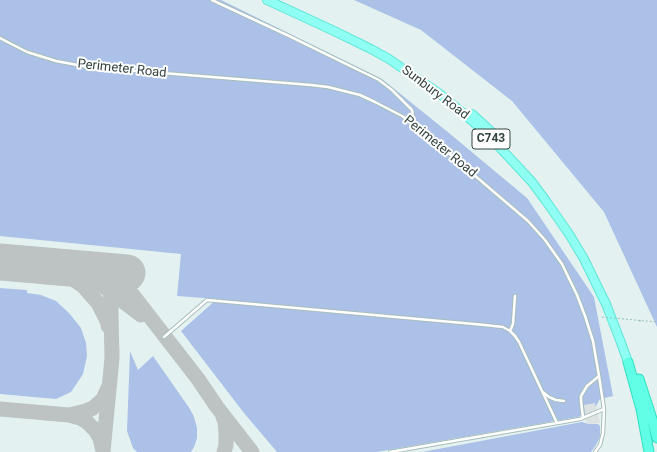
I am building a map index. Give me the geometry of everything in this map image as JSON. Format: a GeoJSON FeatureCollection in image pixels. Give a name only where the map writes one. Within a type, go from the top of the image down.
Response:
{"type":"FeatureCollection","features":[{"type":"Feature","properties":{"kind":"highway","name":"C743"},"geometry":{"type":"LineString","coordinates":[[630,362],[650,413],[657,438]]}},
{"type":"Feature","properties":{"kind":"highway","name":"C743"},"geometry":{"type":"LineString","coordinates":[[630,362],[649,452]]}},
{"type":"Feature","properties":{"kind":"main road","name":"Sunbury Road"},"geometry":{"type":"LineString","coordinates":[[267,0],[332,30],[389,59],[440,94],[491,138],[532,182],[569,234],[584,259],[606,304],[630,362]]}},
{"type":"Feature","properties":{"kind":"main road","name":"Sunbury Road"},"geometry":{"type":"LineString","coordinates":[[280,0],[361,38],[412,67],[465,107],[509,149],[541,186],[577,237],[608,295],[623,333],[630,362]]}},
{"type":"Feature","properties":{"kind":"lane"},"geometry":{"type":"LineString","coordinates":[[212,0],[379,80],[392,90],[412,110],[413,124]]}},
{"type":"Feature","properties":{"kind":"lane","name":"Perimeter Road"},"geometry":{"type":"LineString","coordinates":[[0,38],[27,52],[56,61],[88,67],[328,87],[360,95],[390,109],[413,124],[528,221],[562,264],[577,295],[593,341],[604,409],[604,433],[597,452]]}},
{"type":"Feature","properties":{"kind":"lane"},"geometry":{"type":"LineString","coordinates":[[510,331],[514,324],[515,296]]}},
{"type":"Feature","properties":{"kind":"lane"},"geometry":{"type":"LineString","coordinates":[[164,337],[207,300],[503,327],[510,331],[519,342],[557,423]]}},
{"type":"Feature","properties":{"kind":"lane"},"geometry":{"type":"LineString","coordinates":[[583,418],[581,396],[587,386],[599,376]]}},
{"type":"Feature","properties":{"kind":"lane"},"geometry":{"type":"LineString","coordinates":[[543,392],[549,397],[564,401]]}},
{"type":"Feature","properties":{"kind":"lane"},"geometry":{"type":"LineString","coordinates":[[390,452],[583,418],[604,409]]}},
{"type":"Feature","properties":{"kind":"path"},"geometry":{"type":"LineString","coordinates":[[602,317],[657,322]]}},
{"type":"Feature","properties":{"kind":"shaded area"},"geometry":{"type":"Polygon","coordinates":[[[0,0],[221,0],[382,79],[527,198],[594,297],[613,396],[600,399],[592,410],[578,417],[377,452],[277,452],[244,413],[181,331],[217,299],[177,296],[181,254],[0,236],[0,0]]]}},
{"type":"Feature","properties":{"kind":"shaded area"},"geometry":{"type":"Polygon","coordinates":[[[354,0],[657,0],[657,327],[604,212],[512,101],[421,30],[354,0]]]}},
{"type":"Feature","properties":{"kind":"shaded area"},"geometry":{"type":"Polygon","coordinates":[[[0,288],[27,290],[27,293],[41,295],[56,301],[69,313],[81,328],[86,343],[87,356],[83,374],[71,392],[56,399],[0,394],[0,288]]]}},
{"type":"Feature","properties":{"kind":"shaded area"},"geometry":{"type":"Polygon","coordinates":[[[130,351],[138,370],[153,356],[190,409],[197,428],[197,438],[191,452],[137,452],[133,448],[127,431],[130,351]]]}},
{"type":"Feature","properties":{"kind":"shaded area"},"geometry":{"type":"Polygon","coordinates":[[[595,403],[600,423],[589,424],[586,421],[584,405],[595,403]]]}},
{"type":"Feature","properties":{"kind":"shaded area"},"geometry":{"type":"Polygon","coordinates":[[[582,422],[598,424],[600,426],[600,436],[591,452],[422,452],[582,422]]]}},
{"type":"Feature","properties":{"kind":"taxiway"},"geometry":{"type":"LineString","coordinates":[[42,266],[64,273],[83,286],[98,303],[108,326]]}},
{"type":"Feature","properties":{"kind":"taxiway"},"geometry":{"type":"LineString","coordinates":[[67,268],[92,278],[141,315]]}},
{"type":"Feature","properties":{"kind":"taxiway"},"geometry":{"type":"LineString","coordinates":[[112,358],[110,272],[119,277],[252,452]]}},
{"type":"Feature","properties":{"kind":"taxiway"},"geometry":{"type":"LineString","coordinates":[[103,452],[112,349]]}},
{"type":"Feature","properties":{"kind":"taxiway"},"geometry":{"type":"LineString","coordinates":[[69,415],[93,408],[103,399],[108,388]]}},
{"type":"Feature","properties":{"kind":"taxiway"},"geometry":{"type":"LineString","coordinates":[[0,409],[69,415],[80,418],[87,422],[95,430],[100,438],[102,447]]}},
{"type":"Feature","properties":{"kind":"taxiway"},"geometry":{"type":"LineString","coordinates":[[223,417],[226,433],[226,445],[224,452]]}},
{"type":"Feature","properties":{"kind":"runway"},"geometry":{"type":"LineString","coordinates":[[0,262],[127,273]]}}]}
